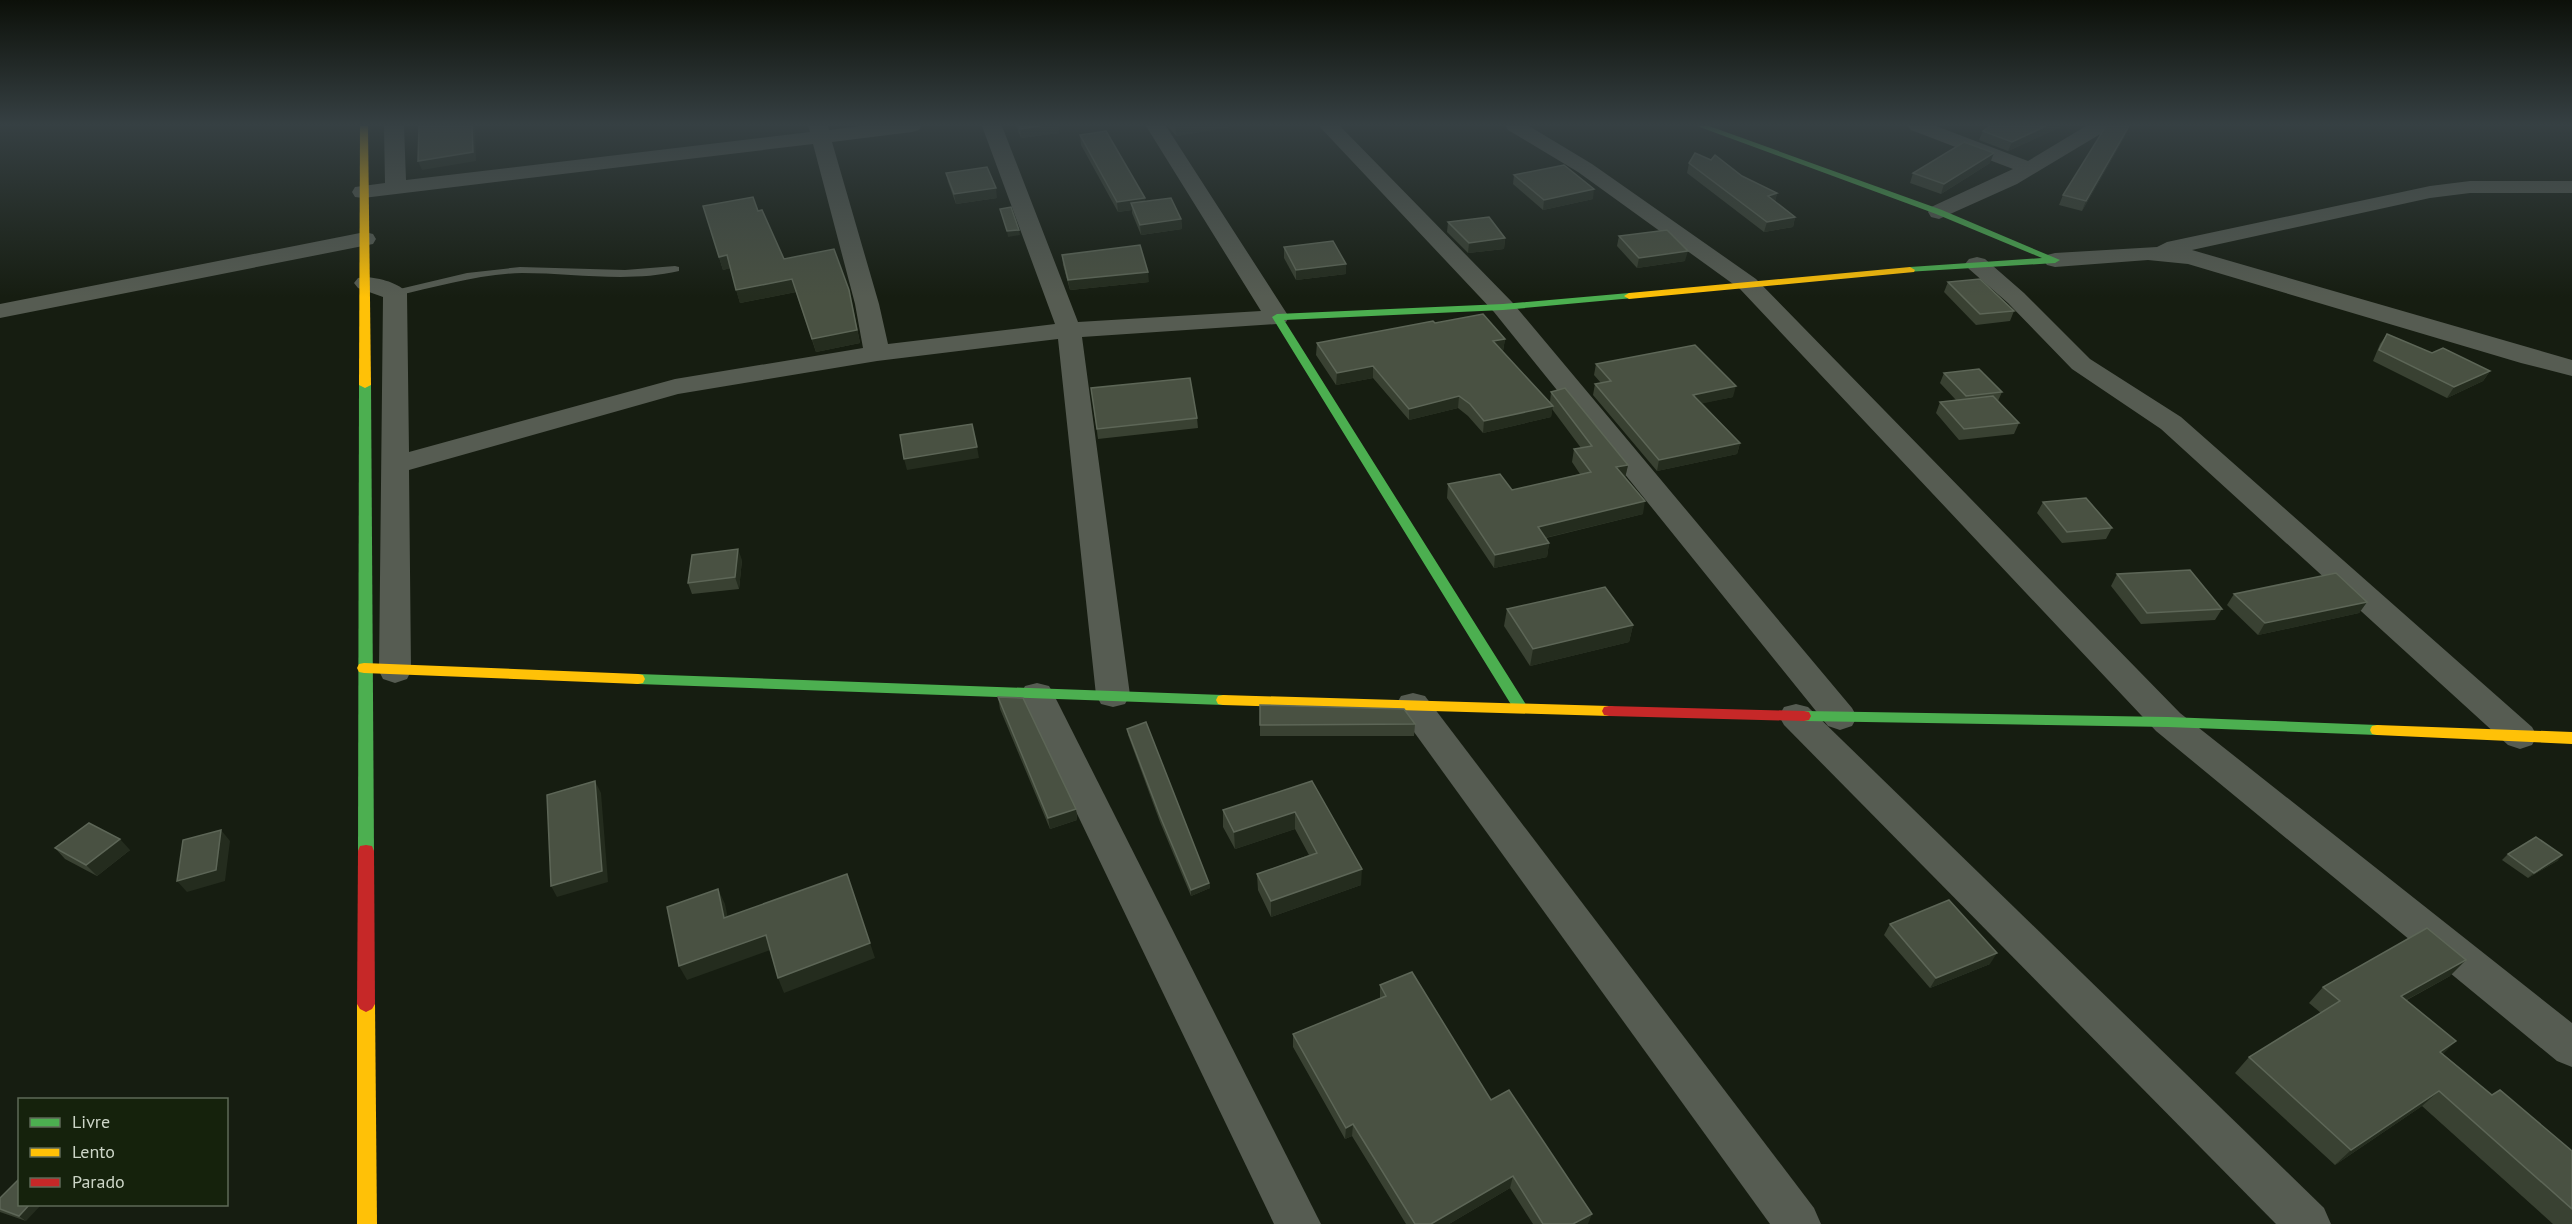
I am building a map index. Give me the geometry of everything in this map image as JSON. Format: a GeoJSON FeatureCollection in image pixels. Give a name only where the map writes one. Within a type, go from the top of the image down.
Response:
{"type":"FeatureCollection","features":[{"type":"Feature","properties":{"kind":"street"},"geometry":{"type":"LineString","coordinates":[[363,183],[366,283],[364,668],[367,1224]]}},
{"type":"Feature","properties":{"kind":"street"},"geometry":{"type":"LineString","coordinates":[[396,183],[396,188]]}},
{"type":"Feature","properties":{"kind":"street"},"geometry":{"type":"LineString","coordinates":[[363,192],[433,183]]}},
{"type":"Feature","properties":{"kind":"street"},"geometry":{"type":"LineString","coordinates":[[834,183],[867,304],[877,353]]}},
{"type":"Feature","properties":{"kind":"street"},"geometry":{"type":"LineString","coordinates":[[1014,183],[1069,330],[1113,695]]}},
{"type":"Feature","properties":{"kind":"street"},"geometry":{"type":"LineString","coordinates":[[1192,183],[1520,708]]}},
{"type":"Feature","properties":{"kind":"street"},"geometry":{"type":"LineString","coordinates":[[1384,183],[1503,307],[1840,717]]}},
{"type":"Feature","properties":{"kind":"street"},"geometry":{"type":"LineString","coordinates":[[1606,183],[1748,284],[2168,722],[2572,1048]]}},
{"type":"Feature","properties":{"kind":"street"},"geometry":{"type":"LineString","coordinates":[[1859,183],[1939,212],[2055,260]]}},
{"type":"Feature","properties":{"kind":"street"},"geometry":{"type":"LineString","coordinates":[[1939,212],[2003,183]]}},
{"type":"Feature","properties":{"kind":"street"},"geometry":{"type":"LineString","coordinates":[[395,465],[675,387],[877,353],[1069,330],[1277,317],[1503,307],[1977,264],[2148,253],[2430,192],[2470,187],[2572,187]]}},
{"type":"Feature","properties":{"kind":"street"},"geometry":{"type":"LineString","coordinates":[[0,311],[365,239]]}},
{"type":"Feature","properties":{"kind":"street"},"geometry":{"type":"LineString","coordinates":[[2148,253],[2176,255],[2202,261],[2529,358],[2572,368]]}},
{"type":"Feature","properties":{"kind":"street"},"geometry":{"type":"LineString","coordinates":[[1977,264],[2016,298],[2080,364],[2171,423],[2553,741]]}},
{"type":"Feature","properties":{"kind":"street"},"geometry":{"type":"LineString","coordinates":[[366,283],[395,293],[395,671]]}},
{"type":"Feature","properties":{"kind":"street"},"geometry":{"type":"LineString","coordinates":[[364,668],[1037,695],[1113,695],[1796,716],[2168,722],[2553,741]]}},
{"type":"Feature","properties":{"kind":"street"},"geometry":{"type":"LineString","coordinates":[[1037,695],[1298,1224]]}},
{"type":"Feature","properties":{"kind":"street"},"geometry":{"type":"LineString","coordinates":[[1413,705],[1798,1224]]}},
{"type":"Feature","properties":{"kind":"street"},"geometry":{"type":"LineString","coordinates":[[1796,716],[2308,1224]]}},
{"type":"Feature","properties":{"kind":"lane"},"geometry":{"type":"LineString","coordinates":[[395,293],[466,276],[520,270],[625,273],[675,269]]}},
{"type":"Feature","properties":{"kind":"building"},"geometry":{"type":"Polygon","coordinates":[[[950,183],[994,183],[996,188],[954,194],[950,183]]]}},
{"type":"Feature","properties":{"kind":"building"},"geometry":{"type":"Polygon","coordinates":[[[1107,183],[1136,183],[1145,198],[1117,202],[1107,183]]]}},
{"type":"Feature","properties":{"kind":"building"},"geometry":{"type":"Polygon","coordinates":[[[1524,183],[1587,183],[1594,189],[1544,200],[1524,183]]]}},
{"type":"Feature","properties":{"kind":"building"},"geometry":{"type":"Polygon","coordinates":[[[1716,183],[1757,183],[1777,193],[1768,196],[1795,217],[1767,222],[1716,183]]]}},
{"type":"Feature","properties":{"kind":"building"},"geometry":{"type":"Polygon","coordinates":[[[2070,183],[2096,183],[2086,201],[2063,195],[2070,183]]]}},
{"type":"Feature","properties":{"kind":"building"},"geometry":{"type":"Polygon","coordinates":[[[753,197],[758,211],[762,210],[784,259],[834,249],[849,290],[857,330],[812,339],[792,279],[736,290],[727,255],[719,257],[703,206],[753,197]]]}},
{"type":"Feature","properties":{"kind":"building"},"geometry":{"type":"Polygon","coordinates":[[[1171,198],[1181,219],[1140,225],[1131,203],[1171,198]]]}},
{"type":"Feature","properties":{"kind":"building"},"geometry":{"type":"Polygon","coordinates":[[[1011,207],[1019,230],[1007,231],[1000,209],[1011,207]]]}},
{"type":"Feature","properties":{"kind":"building"},"geometry":{"type":"Polygon","coordinates":[[[1489,217],[1505,238],[1469,243],[1448,222],[1489,217]]]}},
{"type":"Feature","properties":{"kind":"building"},"geometry":{"type":"Polygon","coordinates":[[[1667,230],[1688,251],[1639,258],[1619,236],[1667,230]]]}},
{"type":"Feature","properties":{"kind":"building"},"geometry":{"type":"Polygon","coordinates":[[[1333,241],[1346,264],[1296,270],[1284,247],[1333,241]]]}},
{"type":"Feature","properties":{"kind":"building"},"geometry":{"type":"Polygon","coordinates":[[[1140,245],[1148,272],[1068,280],[1062,255],[1140,245]]]}},
{"type":"Feature","properties":{"kind":"building"},"geometry":{"type":"Polygon","coordinates":[[[1980,279],[2014,311],[1980,314],[1948,282],[1980,279]]]}},
{"type":"Feature","properties":{"kind":"building"},"geometry":{"type":"Polygon","coordinates":[[[1483,314],[1505,339],[1493,341],[1553,406],[1484,421],[1470,404],[1459,396],[1409,409],[1373,366],[1337,373],[1317,343],[1433,321],[1435,323],[1483,314]]]}},
{"type":"Feature","properties":{"kind":"building"},"geometry":{"type":"Polygon","coordinates":[[[2387,334],[2432,353],[2443,348],[2490,371],[2454,387],[2379,350],[2387,334]]]}},
{"type":"Feature","properties":{"kind":"building"},"geometry":{"type":"Polygon","coordinates":[[[1695,345],[1736,386],[1693,395],[1740,443],[1659,460],[1595,384],[1611,381],[1596,364],[1695,345]]]}},
{"type":"Feature","properties":{"kind":"building"},"geometry":{"type":"Polygon","coordinates":[[[1979,369],[2002,392],[1966,396],[1944,373],[1979,369]]]}},
{"type":"Feature","properties":{"kind":"building"},"geometry":{"type":"Polygon","coordinates":[[[1190,378],[1197,418],[1097,429],[1091,388],[1190,378]]]}},
{"type":"Feature","properties":{"kind":"building"},"geometry":{"type":"Polygon","coordinates":[[[1565,388],[1628,465],[1616,467],[1645,501],[1538,527],[1549,543],[1495,555],[1448,484],[1500,474],[1512,490],[1591,472],[1574,449],[1592,446],[1551,392],[1565,388]]]}},
{"type":"Feature","properties":{"kind":"building"},"geometry":{"type":"Polygon","coordinates":[[[1993,396],[2019,423],[1964,429],[1940,402],[1993,396]]]}},
{"type":"Feature","properties":{"kind":"building"},"geometry":{"type":"Polygon","coordinates":[[[972,424],[977,447],[904,459],[900,435],[972,424]]]}},
{"type":"Feature","properties":{"kind":"building"},"geometry":{"type":"Polygon","coordinates":[[[2086,498],[2112,528],[2067,532],[2043,502],[2086,498]]]}},
{"type":"Feature","properties":{"kind":"building"},"geometry":{"type":"Polygon","coordinates":[[[738,549],[735,577],[688,583],[692,555],[738,549]]]}},
{"type":"Feature","properties":{"kind":"building"},"geometry":{"type":"Polygon","coordinates":[[[2190,570],[2222,609],[2147,613],[2117,574],[2190,570]]]}},
{"type":"Feature","properties":{"kind":"building"},"geometry":{"type":"Polygon","coordinates":[[[2336,573],[2367,602],[2265,623],[2234,594],[2336,573]]]}},
{"type":"Feature","properties":{"kind":"building"},"geometry":{"type":"Polygon","coordinates":[[[1605,587],[1633,625],[1533,649],[1507,609],[1605,587]]]}},
{"type":"Feature","properties":{"kind":"building"},"geometry":{"type":"Polygon","coordinates":[[[998,697],[1023,698],[1076,809],[1048,818],[998,697]]]}},
{"type":"Feature","properties":{"kind":"building"},"geometry":{"type":"Polygon","coordinates":[[[1260,705],[1404,709],[1415,724],[1260,725],[1260,705]]]}},
{"type":"Feature","properties":{"kind":"building"},"geometry":{"type":"Polygon","coordinates":[[[1146,722],[1209,883],[1191,890],[1127,729],[1146,722]]]}},
{"type":"Feature","properties":{"kind":"building"},"geometry":{"type":"Polygon","coordinates":[[[595,781],[602,871],[551,886],[547,795],[595,781]]]}},
{"type":"Feature","properties":{"kind":"building"},"geometry":{"type":"Polygon","coordinates":[[[1312,781],[1362,869],[1271,901],[1257,874],[1317,853],[1295,812],[1234,832],[1223,810],[1312,781]]]}},
{"type":"Feature","properties":{"kind":"building"},"geometry":{"type":"Polygon","coordinates":[[[89,823],[120,839],[86,865],[55,848],[89,823]]]}},
{"type":"Feature","properties":{"kind":"building"},"geometry":{"type":"Polygon","coordinates":[[[221,830],[216,870],[177,881],[183,840],[221,830]]]}},
{"type":"Feature","properties":{"kind":"building"},"geometry":{"type":"Polygon","coordinates":[[[2536,837],[2562,855],[2534,873],[2508,854],[2536,837]]]}},
{"type":"Feature","properties":{"kind":"building"},"geometry":{"type":"Polygon","coordinates":[[[847,874],[870,943],[778,978],[766,935],[679,966],[667,907],[718,889],[724,918],[847,874]]]}},
{"type":"Feature","properties":{"kind":"building"},"geometry":{"type":"Polygon","coordinates":[[[1949,900],[1997,953],[1936,978],[1890,924],[1949,900]]]}},
{"type":"Feature","properties":{"kind":"building"},"geometry":{"type":"Polygon","coordinates":[[[2427,928],[2466,960],[2401,996],[2456,1041],[2440,1052],[2492,1095],[2500,1090],[2572,1151],[2572,1209],[2439,1091],[2351,1150],[2249,1057],[2340,1001],[2323,987],[2427,928]]]}},
{"type":"Feature","properties":{"kind":"building"},"geometry":{"type":"Polygon","coordinates":[[[1412,972],[1491,1100],[1509,1090],[1592,1214],[1573,1224],[1543,1224],[1513,1176],[1431,1224],[1415,1224],[1353,1124],[1346,1128],[1293,1034],[1386,996],[1380,985],[1412,972]]]}},
{"type":"Feature","properties":{"kind":"building"},"geometry":{"type":"Polygon","coordinates":[[[18,1180],[18,1206],[28,1206],[19,1216],[0,1209],[0,1198],[18,1180]]]}},
{"type":"Feature","properties":{"kind":"traffic: fast"},"geometry":{"type":"LineString","coordinates":[[1859,183],[1939,212],[2055,260],[1910,270]]}},
{"type":"Feature","properties":{"kind":"traffic: fast"},"geometry":{"type":"LineString","coordinates":[[1520,707],[1277,317],[1503,307],[1629,296]]}},
{"type":"Feature","properties":{"kind":"traffic: fast"},"geometry":{"type":"LineString","coordinates":[[365,385],[366,851]]}},
{"type":"Feature","properties":{"kind":"traffic: fast"},"geometry":{"type":"LineString","coordinates":[[638,679],[1223,700]]}},
{"type":"Feature","properties":{"kind":"traffic: fast"},"geometry":{"type":"LineString","coordinates":[[1804,716],[2168,722],[2377,730]]}},
{"type":"Feature","properties":{"kind":"traffic: slow"},"geometry":{"type":"LineString","coordinates":[[364,183],[365,385]]}},
{"type":"Feature","properties":{"kind":"traffic: slow"},"geometry":{"type":"LineString","coordinates":[[1629,296],[1910,270]]}},
{"type":"Feature","properties":{"kind":"traffic: slow"},"geometry":{"type":"LineString","coordinates":[[364,668],[638,679]]}},
{"type":"Feature","properties":{"kind":"traffic: slow"},"geometry":{"type":"LineString","coordinates":[[1223,700],[1609,711]]}},
{"type":"Feature","properties":{"kind":"traffic: slow"},"geometry":{"type":"LineString","coordinates":[[2377,730],[2572,738]]}},
{"type":"Feature","properties":{"kind":"traffic: slow"},"geometry":{"type":"LineString","coordinates":[[366,1004],[367,1224]]}},
{"type":"Feature","properties":{"kind":"traffic: jam"},"geometry":{"type":"LineString","coordinates":[[1609,711],[1804,716]]}},
{"type":"Feature","properties":{"kind":"traffic: jam"},"geometry":{"type":"LineString","coordinates":[[366,851],[366,1004]]}}]}
